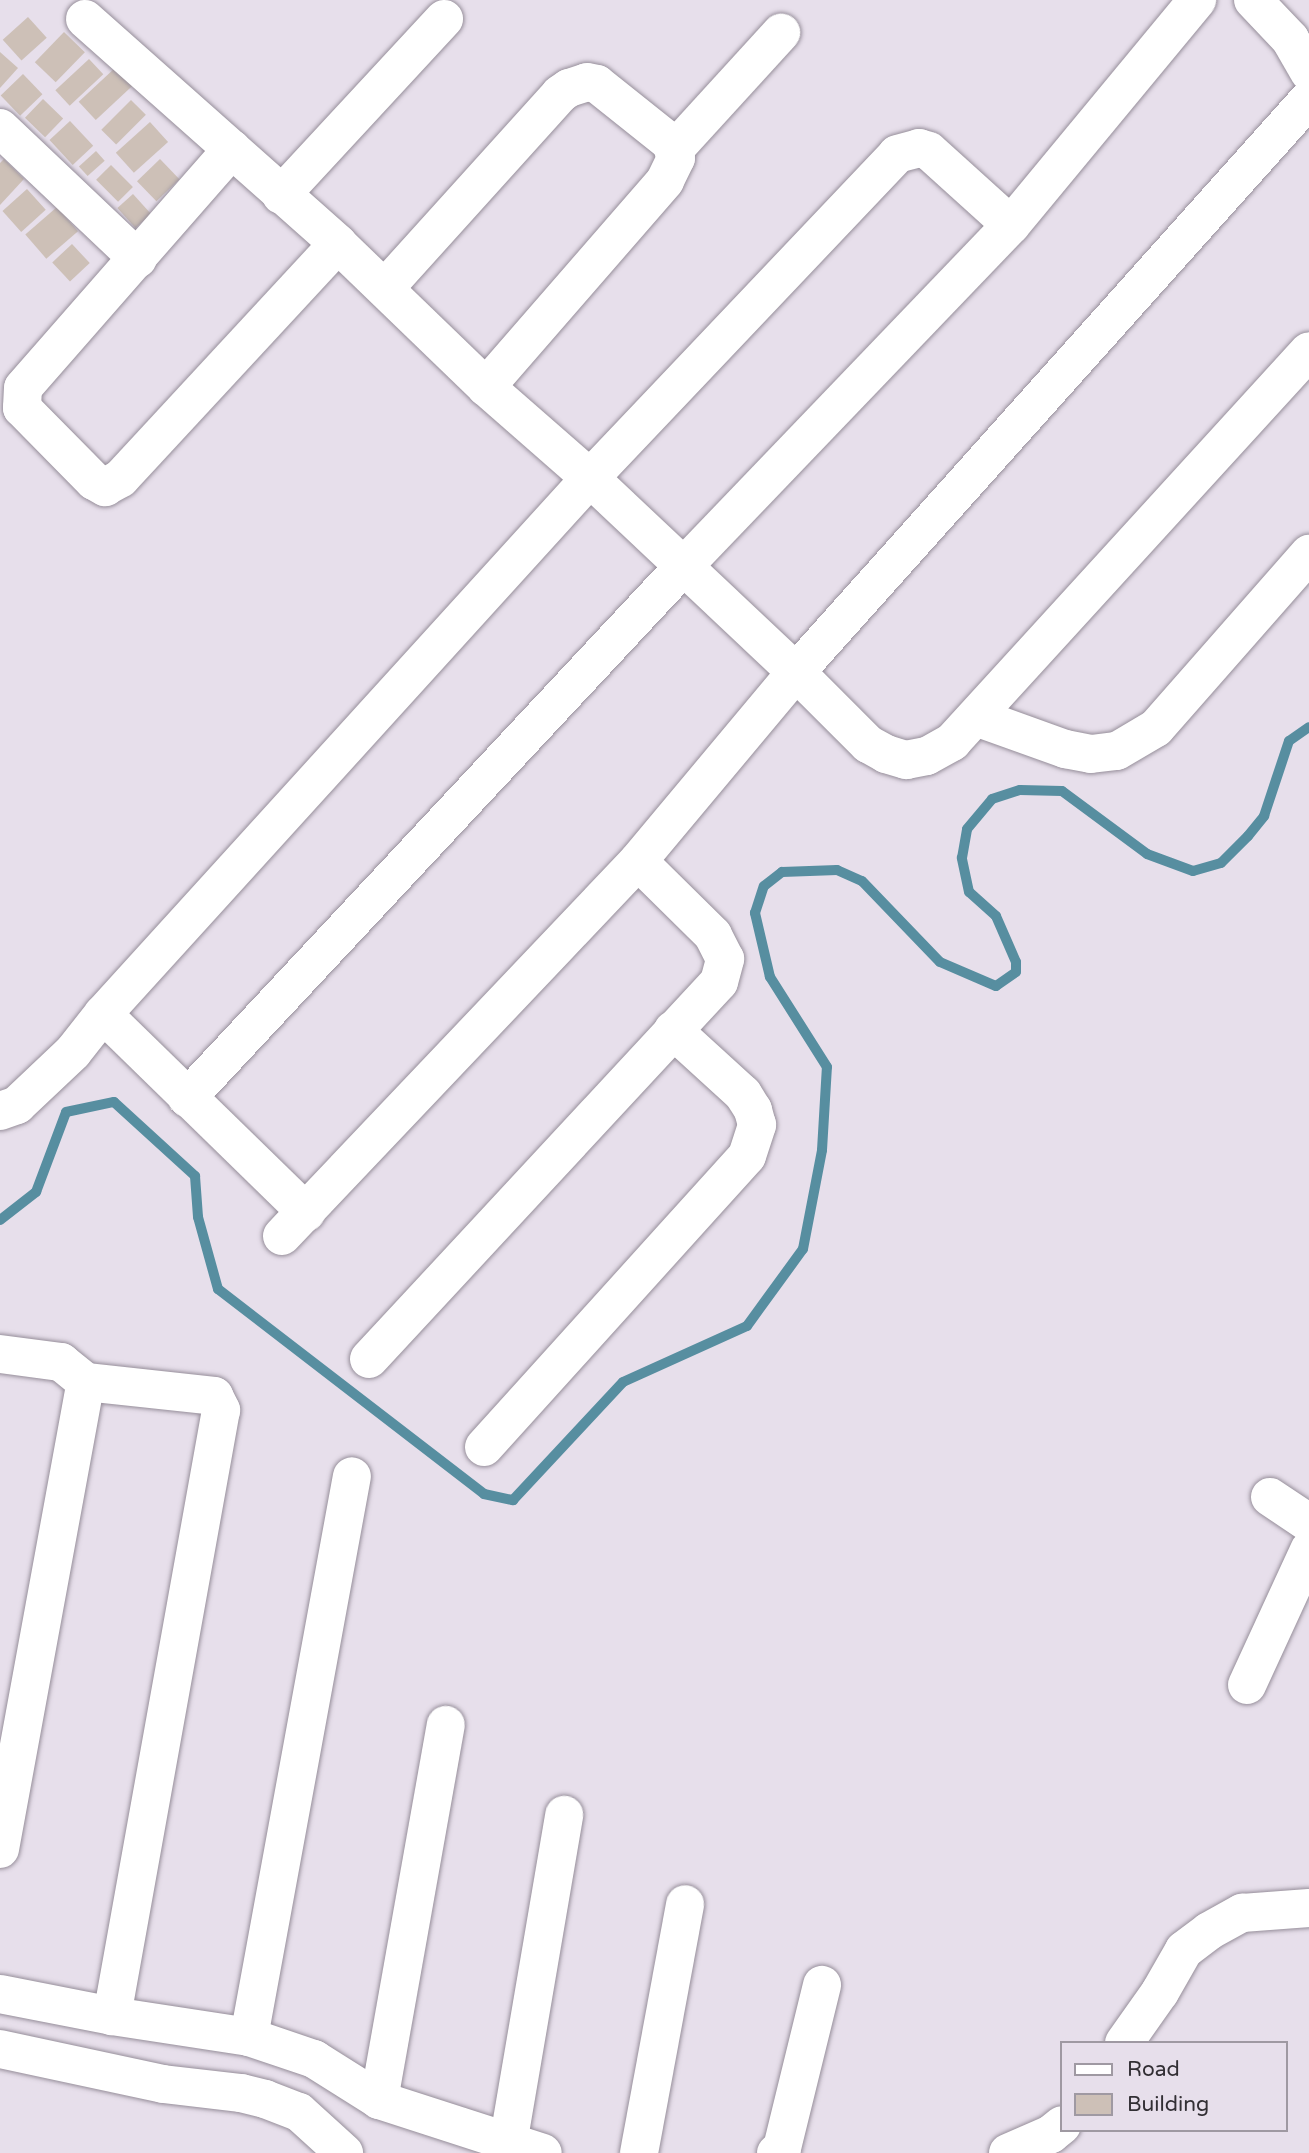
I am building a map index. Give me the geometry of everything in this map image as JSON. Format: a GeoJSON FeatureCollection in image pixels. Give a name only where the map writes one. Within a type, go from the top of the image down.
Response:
{"type":"FeatureCollection","features":[{"type":"Feature","properties":{"kind":"street"},"geometry":{"type":"LineString","coordinates":[[187,1098],[683,567],[1011,225],[1197,0]]}},
{"type":"Feature","properties":{"kind":"street"},"geometry":{"type":"LineString","coordinates":[[1253,0],[1290,39],[1309,72]]}},
{"type":"Feature","properties":{"kind":"street"},"geometry":{"type":"LineString","coordinates":[[85,19],[338,244],[486,387],[590,478],[796,671],[868,744],[886,754],[906,760],[927,756],[952,742],[1309,351]]}},
{"type":"Feature","properties":{"kind":"street"},"geometry":{"type":"LineString","coordinates":[[281,195],[444,19]]}},
{"type":"Feature","properties":{"kind":"street"},"geometry":{"type":"LineString","coordinates":[[674,150],[780,33]]}},
{"type":"Feature","properties":{"kind":"street"},"geometry":{"type":"LineString","coordinates":[[385,288],[560,94],[569,88],[587,82],[597,84],[671,143],[676,158],[673,170],[665,181],[486,387]]}},
{"type":"Feature","properties":{"kind":"street"},"geometry":{"type":"LineString","coordinates":[[103,1014],[187,1098],[294,1224],[638,860],[796,671],[1309,99]]}},
{"type":"Feature","properties":{"kind":"street"},"geometry":{"type":"LineString","coordinates":[[0,128],[138,259]]}},
{"type":"Feature","properties":{"kind":"street"},"geometry":{"type":"LineString","coordinates":[[0,1111],[17,1105],[73,1052],[103,1014],[590,478],[897,154],[919,148],[929,151],[1011,225]]}},
{"type":"Feature","properties":{"kind":"street"},"geometry":{"type":"LineString","coordinates":[[232,149],[138,259],[29,378],[20,396],[22,408],[27,414],[94,481],[105,487],[121,478],[338,244]]}},
{"type":"Feature","properties":{"kind":"street"},"geometry":{"type":"LineString","coordinates":[[976,717],[1065,749],[1091,754],[1117,751],[1156,728],[1309,554]]}},
{"type":"Feature","properties":{"kind":"street"},"geometry":{"type":"LineString","coordinates":[[369,1359],[719,982],[725,959],[713,935],[638,860]]}},
{"type":"Feature","properties":{"kind":"street"},"geometry":{"type":"LineString","coordinates":[[484,1447],[747,1156],[757,1125],[753,1110],[743,1094],[673,1030]]}},
{"type":"Feature","properties":{"kind":"street"},"geometry":{"type":"LineString","coordinates":[[0,1354],[61,1362],[86,1382],[214,1396],[221,1410],[112,2016]]}},
{"type":"Feature","properties":{"kind":"street"},"geometry":{"type":"LineString","coordinates":[[0,1849],[86,1382]]}},
{"type":"Feature","properties":{"kind":"street"},"geometry":{"type":"LineString","coordinates":[[249,2037],[352,1476]]}},
{"type":"Feature","properties":{"kind":"street"},"geometry":{"type":"LineString","coordinates":[[1270,1497],[1309,1523]]}},
{"type":"Feature","properties":{"kind":"street"},"geometry":{"type":"LineString","coordinates":[[1247,1685],[1309,1550]]}},
{"type":"Feature","properties":{"kind":"street"},"geometry":{"type":"LineString","coordinates":[[379,2100],[446,1725]]}},
{"type":"Feature","properties":{"kind":"street"},"geometry":{"type":"LineString","coordinates":[[0,1994],[112,2016],[249,2037],[314,2059],[379,2100],[525,2148],[564,1815]]}},
{"type":"Feature","properties":{"kind":"street"},"geometry":{"type":"LineString","coordinates":[[639,2153],[685,1904]]}},
{"type":"Feature","properties":{"kind":"street"},"geometry":{"type":"LineString","coordinates":[[1125,2041],[1160,1992],[1184,1950],[1209,1931],[1242,1913],[1309,1908]]}},
{"type":"Feature","properties":{"kind":"street"},"geometry":{"type":"LineString","coordinates":[[776,2153],[782,2148],[822,1985]]}},
{"type":"Feature","properties":{"kind":"street"},"geometry":{"type":"LineString","coordinates":[[0,2049],[163,2084],[242,2092],[299,2112],[344,2153]]}},
{"type":"Feature","properties":{"kind":"street"},"geometry":{"type":"LineString","coordinates":[[1008,2153],[1041,2139],[1060,2126]]}},
{"type":"Feature","properties":{"kind":"building"},"geometry":{"type":"Polygon","coordinates":[[[28,17],[47,38],[21,61],[3,40],[28,17]]]}},
{"type":"Feature","properties":{"kind":"building"},"geometry":{"type":"Polygon","coordinates":[[[64,32],[85,52],[56,82],[35,62],[64,32]]]}},
{"type":"Feature","properties":{"kind":"building"},"geometry":{"type":"Polygon","coordinates":[[[0,52],[18,68],[0,88],[0,52]]]}},
{"type":"Feature","properties":{"kind":"building"},"geometry":{"type":"Polygon","coordinates":[[[89,59],[103,74],[70,106],[55,90],[89,59]]]}},
{"type":"Feature","properties":{"kind":"building"},"geometry":{"type":"Polygon","coordinates":[[[116,67],[133,85],[96,120],[79,102],[116,67]]]}},
{"type":"Feature","properties":{"kind":"building"},"geometry":{"type":"Polygon","coordinates":[[[23,74],[42,94],[20,116],[1,96],[23,74]]]}},
{"type":"Feature","properties":{"kind":"building"},"geometry":{"type":"Polygon","coordinates":[[[43,99],[63,118],[45,137],[25,118],[43,99]]]}},
{"type":"Feature","properties":{"kind":"building"},"geometry":{"type":"Polygon","coordinates":[[[131,100],[146,115],[116,145],[101,130],[131,100]]]}},
{"type":"Feature","properties":{"kind":"building"},"geometry":{"type":"Polygon","coordinates":[[[70,121],[93,146],[73,165],[50,140],[70,121]]]}},
{"type":"Feature","properties":{"kind":"building"},"geometry":{"type":"Polygon","coordinates":[[[150,122],[168,142],[134,173],[116,153],[150,122]]]}},
{"type":"Feature","properties":{"kind":"building"},"geometry":{"type":"Polygon","coordinates":[[[96,151],[105,161],[88,176],[79,166],[96,151]]]}},
{"type":"Feature","properties":{"kind":"building"},"geometry":{"type":"Polygon","coordinates":[[[4,159],[24,179],[0,205],[0,163],[4,159]]]}},
{"type":"Feature","properties":{"kind":"building"},"geometry":{"type":"Polygon","coordinates":[[[160,159],[179,179],[156,201],[137,181],[160,159]]]}},
{"type":"Feature","properties":{"kind":"building"},"geometry":{"type":"Polygon","coordinates":[[[111,165],[133,187],[118,202],[96,180],[111,165]]]}},
{"type":"Feature","properties":{"kind":"building"},"geometry":{"type":"Polygon","coordinates":[[[27,189],[46,210],[21,232],[2,211],[27,189]]]}},
{"type":"Feature","properties":{"kind":"building"},"geometry":{"type":"Polygon","coordinates":[[[133,194],[151,214],[135,228],[117,208],[133,194]]]}},
{"type":"Feature","properties":{"kind":"building"},"geometry":{"type":"Polygon","coordinates":[[[57,207],[78,231],[46,259],[25,235],[57,207]]]}},
{"type":"Feature","properties":{"kind":"building"},"geometry":{"type":"Polygon","coordinates":[[[72,244],[90,263],[70,281],[52,262],[72,244]]]}},
{"type":"Feature","properties":{"kind":"waterway"},"geometry":{"type":"LineString","coordinates":[[0,1220],[36,1192],[66,1112],[114,1102],[195,1176],[198,1217],[218,1289],[484,1494],[513,1500],[623,1382],[747,1326],[803,1249],[822,1150],[827,1067],[770,977],[755,913],[764,886],[782,872],[837,870],[862,881],[940,962],[996,986],[1016,972],[1016,962],[996,916],[969,892],[962,858],[967,829],[992,799],[1020,790],[1062,791],[1147,854],[1193,871],[1221,863],[1248,836],[1264,816],[1289,741],[1309,727]]}}]}
